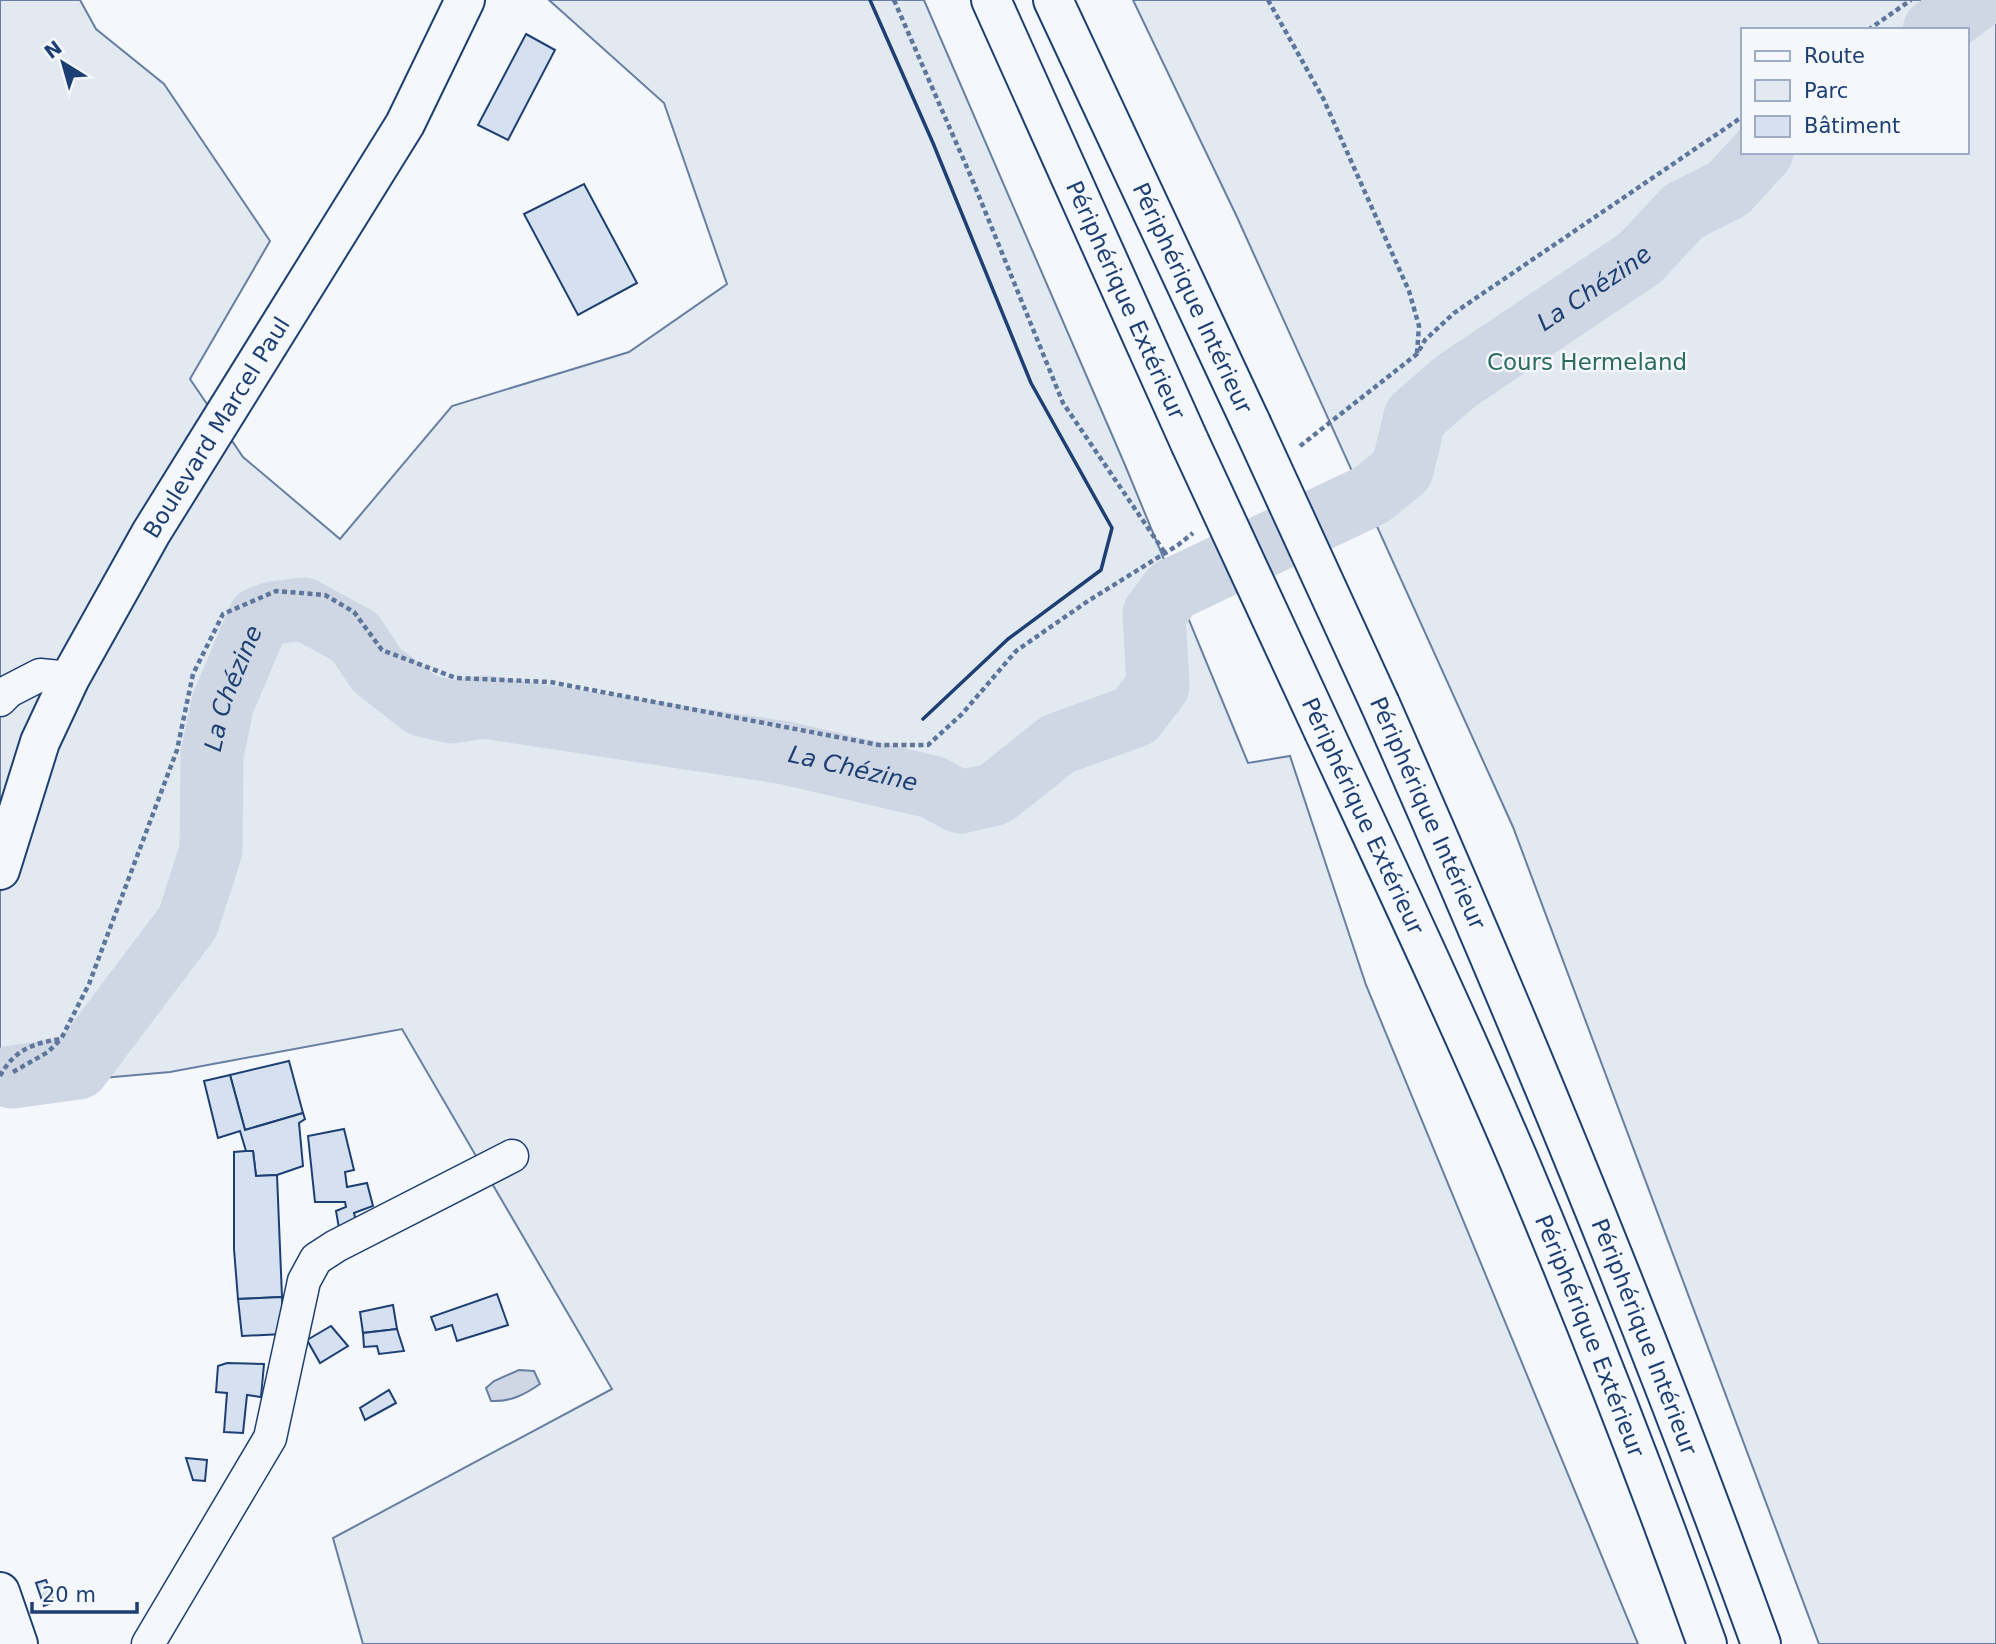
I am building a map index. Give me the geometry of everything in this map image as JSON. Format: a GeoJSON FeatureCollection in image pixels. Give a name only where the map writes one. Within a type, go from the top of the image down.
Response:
{"type":"FeatureCollection","features":[{"type":"Feature","properties":{"kind":"main road","name":"Boulevard Marcel Paul"},"geometry":{"type":"LineString","coordinates":[[0,870],[40,742],[70,678],[151,533],[405,124],[465,0]]}},
{"type":"Feature","properties":{"kind":"main road","name":"Périphérique Extérieur"},"geometry":{"type":"LineString","coordinates":[[991,0],[1190,443],[1450,1005],[1523,1171],[1628,1433],[1707,1644]]}},
{"type":"Feature","properties":{"kind":"main road","name":"Périphérique Intérieur"},"geometry":{"type":"LineString","coordinates":[[1054,0],[1380,704],[1469,906],[1571,1148],[1655,1360],[1761,1644]]}},
{"type":"Feature","properties":{"kind":"main road"},"geometry":{"type":"LineString","coordinates":[[0,1592],[18,1644]]}},
{"type":"Feature","properties":{"kind":"street"},"geometry":{"type":"LineString","coordinates":[[0,700],[9,691],[40,676],[70,678]]}},
{"type":"Feature","properties":{"kind":"street"},"geometry":{"type":"LineString","coordinates":[[148,1644],[270,1438],[304,1280],[316,1259],[336,1246],[512,1156]]}},
{"type":"Feature","properties":{"kind":"path"},"geometry":{"type":"LineString","coordinates":[[894,0],[972,179],[1063,403],[1165,553]]}},
{"type":"Feature","properties":{"kind":"path"},"geometry":{"type":"LineString","coordinates":[[1268,0],[1323,98],[1409,291],[1419,326],[1417,354]]}},
{"type":"Feature","properties":{"kind":"path"},"geometry":{"type":"LineString","coordinates":[[1871,28],[1910,0]]}},
{"type":"Feature","properties":{"kind":"path"},"geometry":{"type":"LineString","coordinates":[[1294,451],[1417,354],[1425,340],[1454,313],[1741,118]]}},
{"type":"Feature","properties":{"kind":"path"},"geometry":{"type":"LineString","coordinates":[[13,1072],[48,1052],[61,1039],[89,984],[177,750],[193,674],[223,614],[276,591],[325,594],[355,612],[382,650],[456,678],[550,682],[879,744],[928,745],[962,714],[1016,652],[1199,528]]}},
{"type":"Feature","properties":{"kind":"path"},"geometry":{"type":"LineString","coordinates":[[0,1076],[7,1064],[35,1042],[61,1039]]}},
{"type":"Feature","properties":{"kind":"green space"},"geometry":{"type":"Polygon","coordinates":[[[0,0],[80,0],[96,29],[164,84],[270,241],[190,379],[243,457],[340,539],[452,406],[629,352],[727,284],[664,103],[549,0],[924,0],[1125,465],[1248,763],[1290,756],[1366,985],[1638,1644],[363,1644],[333,1538],[612,1389],[402,1029],[170,1072],[0,1087],[0,0]]]}},
{"type":"Feature","properties":{"kind":"green space","name":"Cours Hermeland"},"geometry":{"type":"Polygon","coordinates":[[[1133,0],[1996,0],[1996,1644],[1819,1644],[1513,827],[1237,217],[1133,0]]]}},
{"type":"Feature","properties":{"kind":"shaded area"},"geometry":{"type":"Polygon","coordinates":[[[519,1370],[534,1371],[540,1384],[517,1397],[491,1401],[486,1388],[494,1381],[519,1370]]]}},
{"type":"Feature","properties":{"kind":"building"},"geometry":{"type":"Polygon","coordinates":[[[526,34],[555,50],[508,140],[478,125],[526,34]]]}},
{"type":"Feature","properties":{"kind":"building"},"geometry":{"type":"Polygon","coordinates":[[[584,184],[637,283],[578,315],[524,214],[584,184]]]}},
{"type":"Feature","properties":{"kind":"building"},"geometry":{"type":"Polygon","coordinates":[[[289,1061],[303,1113],[245,1130],[230,1075],[289,1061]]]}},
{"type":"Feature","properties":{"kind":"building"},"geometry":{"type":"Polygon","coordinates":[[[230,1075],[245,1130],[303,1113],[305,1119],[299,1123],[303,1166],[277,1175],[256,1176],[253,1151],[246,1151],[240,1131],[218,1138],[204,1081],[230,1075]]]}},
{"type":"Feature","properties":{"kind":"building"},"geometry":{"type":"Polygon","coordinates":[[[344,1129],[354,1170],[345,1172],[347,1187],[367,1183],[373,1206],[354,1213],[358,1229],[340,1234],[336,1211],[346,1207],[345,1202],[315,1202],[308,1136],[344,1129]]]}},
{"type":"Feature","properties":{"kind":"building"},"geometry":{"type":"Polygon","coordinates":[[[253,1151],[256,1176],[277,1175],[282,1297],[238,1299],[234,1249],[234,1152],[253,1151]]]}},
{"type":"Feature","properties":{"kind":"building"},"geometry":{"type":"Polygon","coordinates":[[[497,1294],[508,1325],[457,1341],[452,1325],[436,1330],[431,1317],[497,1294]]]}},
{"type":"Feature","properties":{"kind":"building"},"geometry":{"type":"Polygon","coordinates":[[[282,1297],[283,1334],[242,1336],[238,1299],[282,1297]]]}},
{"type":"Feature","properties":{"kind":"building"},"geometry":{"type":"Polygon","coordinates":[[[393,1305],[397,1329],[363,1333],[360,1312],[393,1305]]]}},
{"type":"Feature","properties":{"kind":"building"},"geometry":{"type":"Polygon","coordinates":[[[331,1326],[348,1346],[320,1363],[307,1340],[331,1326]]]}},
{"type":"Feature","properties":{"kind":"building"},"geometry":{"type":"Polygon","coordinates":[[[397,1329],[404,1351],[379,1354],[377,1346],[364,1347],[363,1333],[397,1329]]]}},
{"type":"Feature","properties":{"kind":"building"},"geometry":{"type":"Polygon","coordinates":[[[227,1363],[264,1364],[261,1397],[247,1395],[243,1433],[224,1432],[227,1393],[216,1392],[218,1366],[227,1363]]]}},
{"type":"Feature","properties":{"kind":"building"},"geometry":{"type":"Polygon","coordinates":[[[389,1390],[396,1403],[365,1420],[360,1408],[389,1390]]]}},
{"type":"Feature","properties":{"kind":"building"},"geometry":{"type":"Polygon","coordinates":[[[186,1458],[207,1460],[205,1481],[193,1480],[186,1458]]]}},
{"type":"Feature","properties":{"kind":"building"},"geometry":{"type":"Polygon","coordinates":[[[46,1580],[54,1602],[44,1606],[36,1583],[46,1580]]]}},
{"type":"Feature","properties":{"kind":"waterway","name":"La Chézine"},"geometry":{"type":"LineString","coordinates":[[1937,28],[1975,0]]}},
{"type":"Feature","properties":{"kind":"waterway","name":"La Chézine"},"geometry":{"type":"LineString","coordinates":[[12,1077],[78,1068],[188,922],[211,850],[212,754],[223,703],[259,618],[272,613],[304,609],[355,637],[377,670],[422,705],[452,712],[484,707],[786,753],[932,787],[960,802],[995,794],[1058,744],[1135,716],[1158,686],[1154,614],[1172,590],[1371,495],[1402,470],[1415,417],[1455,382],[1640,258],[1684,211],[1728,189],[1760,154]]}},
{"type":"Feature","properties":{"kind":"wall"},"geometry":{"type":"LineString","coordinates":[[870,0],[933,143],[1031,383],[1112,528],[1101,570],[1008,639],[923,719]]}}]}
